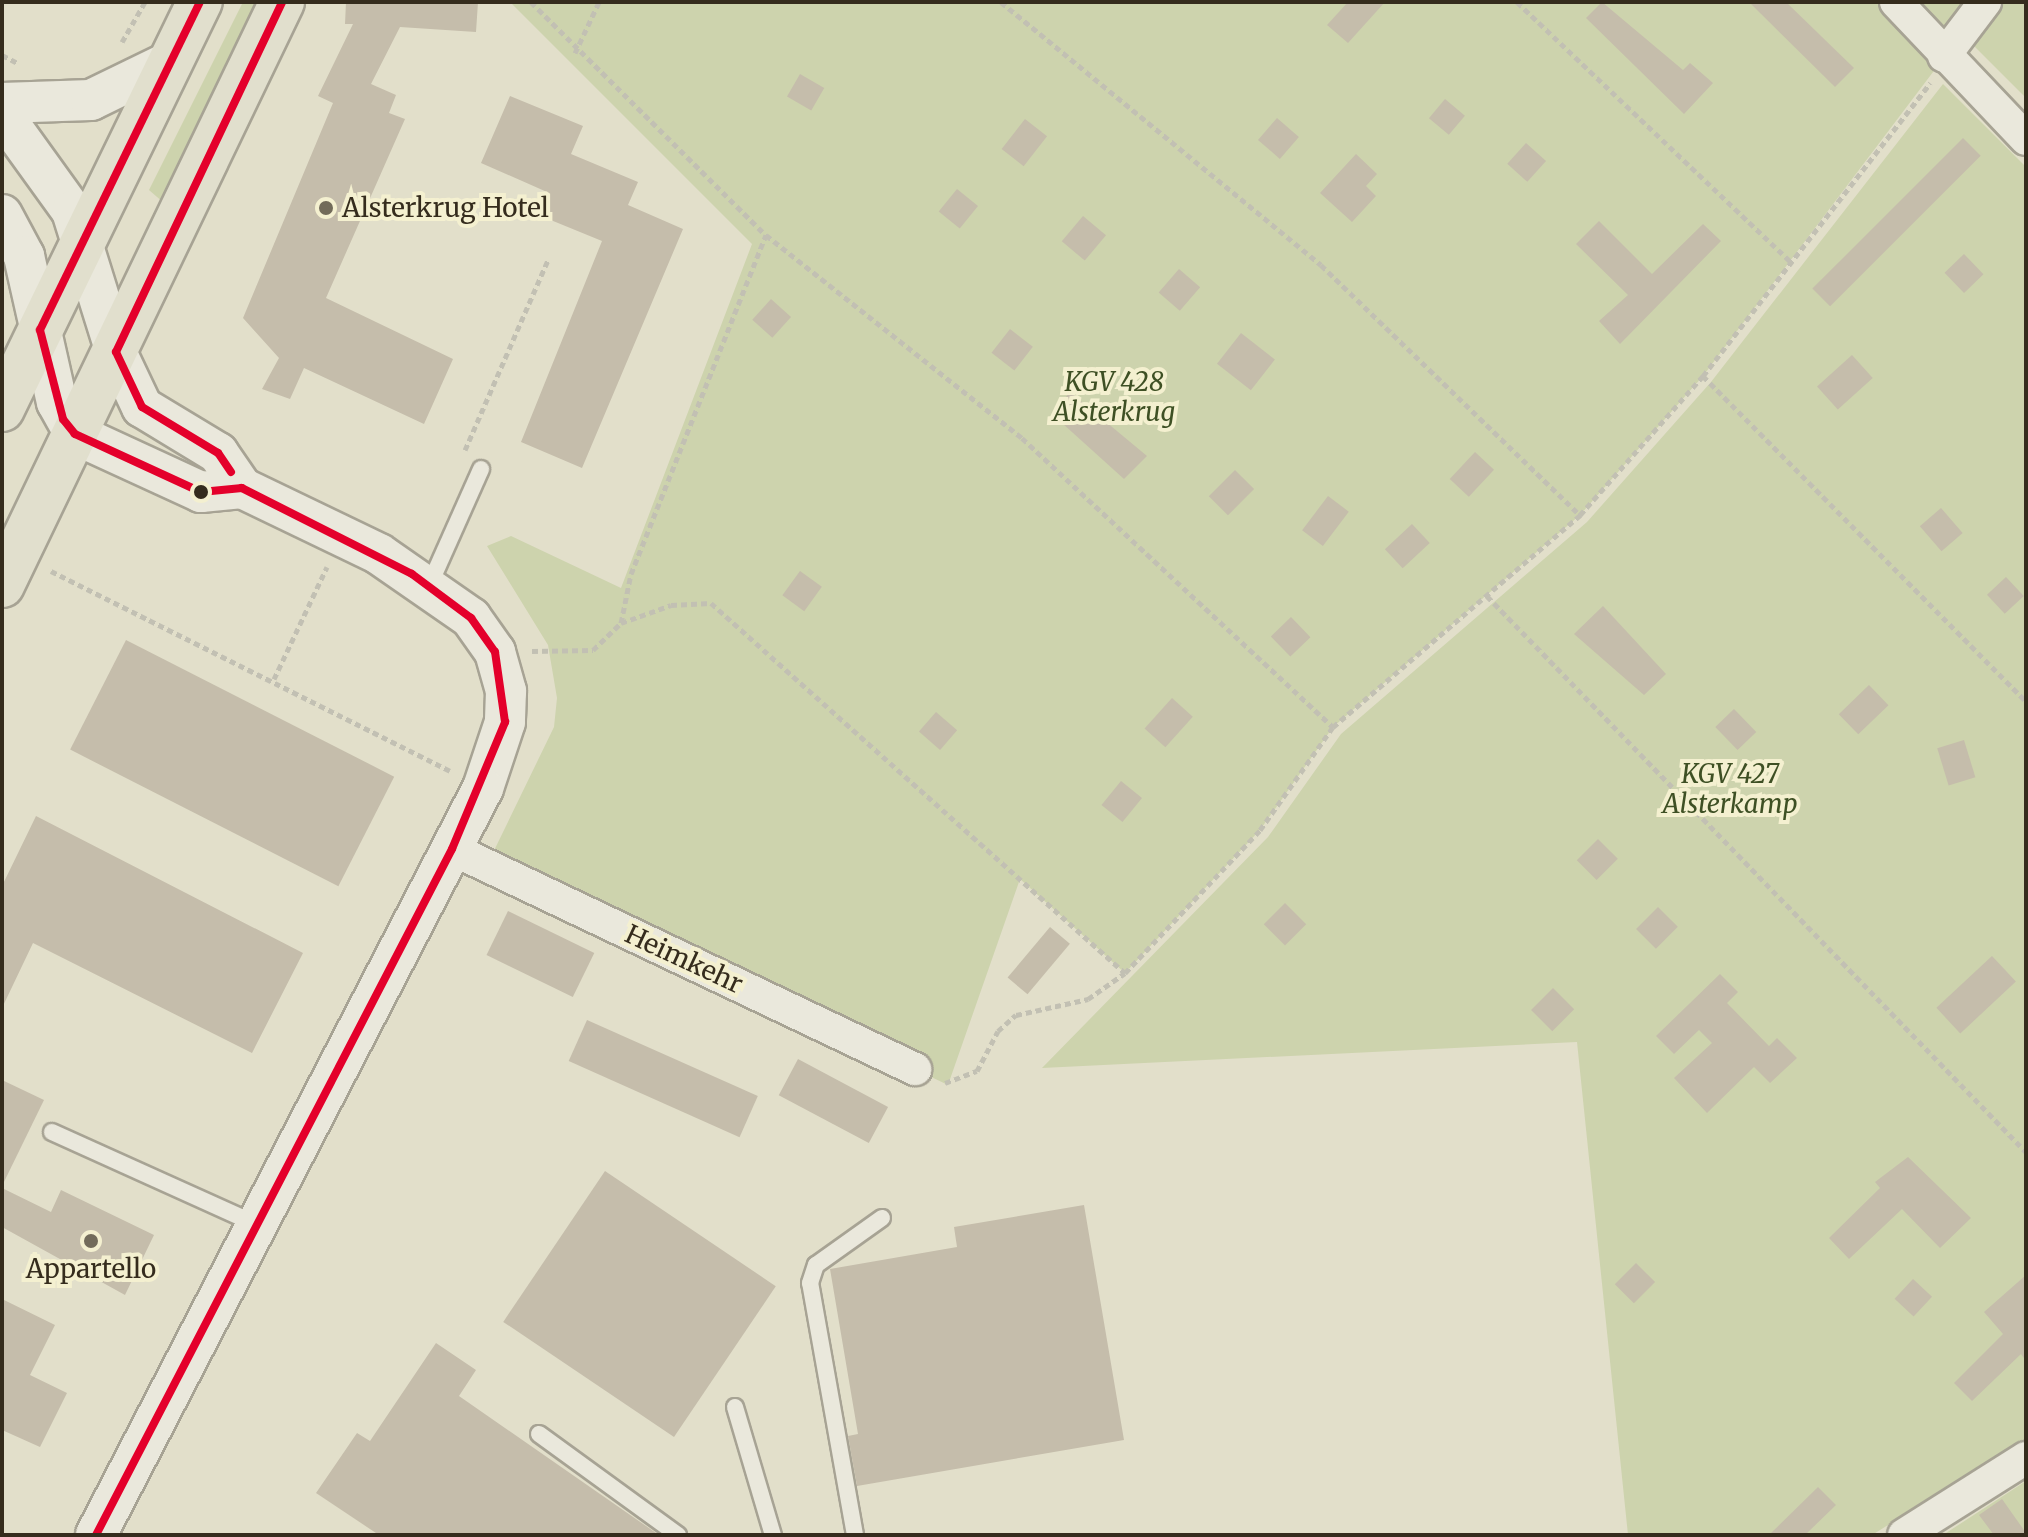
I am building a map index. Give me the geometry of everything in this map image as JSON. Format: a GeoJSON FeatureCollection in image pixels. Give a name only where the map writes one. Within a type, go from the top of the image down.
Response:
{"type":"FeatureCollection","features":[{"type":"Feature","properties":{"kind":"main road"},"geometry":{"type":"LineString","coordinates":[[2,409],[200,2]]}},
{"type":"Feature","properties":{"kind":"main road"},"geometry":{"type":"LineString","coordinates":[[2,585],[282,2]]}},
{"type":"Feature","properties":{"kind":"street"},"geometry":{"type":"LineString","coordinates":[[1896,2],[2026,139]]}},
{"type":"Feature","properties":{"kind":"street"},"geometry":{"type":"LineString","coordinates":[[1946,58],[1985,2]]}},
{"type":"Feature","properties":{"kind":"street"},"geometry":{"type":"LineString","coordinates":[[2,103],[91,100],[169,62]]}},
{"type":"Feature","properties":{"kind":"street"},"geometry":{"type":"LineString","coordinates":[[2,114],[57,184],[83,240],[116,352],[142,407],[218,453],[242,488],[342,535],[429,586],[471,618],[495,652],[505,722],[483,788],[254,1223],[96,1535]]}},
{"type":"Feature","properties":{"kind":"street"},"geometry":{"type":"LineString","coordinates":[[2,215],[24,256],[57,402],[75,434],[201,492],[242,488]]}},
{"type":"Feature","properties":{"kind":"street","name":"Heimkehr"},"geometry":{"type":"LineString","coordinates":[[452,849],[915,1069]]}},
{"type":"Feature","properties":{"kind":"street"},"geometry":{"type":"LineString","coordinates":[[1904,1535],[2026,1458]]}},
{"type":"Feature","properties":{"kind":"lane"},"geometry":{"type":"LineString","coordinates":[[429,586],[481,469]]}},
{"type":"Feature","properties":{"kind":"lane"},"geometry":{"type":"LineString","coordinates":[[52,1132],[254,1223]]}},
{"type":"Feature","properties":{"kind":"lane"},"geometry":{"type":"LineString","coordinates":[[855,1535],[810,1283],[816,1265],[882,1218]]}},
{"type":"Feature","properties":{"kind":"lane"},"geometry":{"type":"LineString","coordinates":[[735,1407],[773,1535]]}},
{"type":"Feature","properties":{"kind":"lane"},"geometry":{"type":"LineString","coordinates":[[539,1434],[678,1535]]}},
{"type":"Feature","properties":{"kind":"path"},"geometry":{"type":"LineString","coordinates":[[138,16],[145,2]]}},
{"type":"Feature","properties":{"kind":"path"},"geometry":{"type":"LineString","coordinates":[[531,2],[575,53],[766,235],[1022,438],[1333,727]]}},
{"type":"Feature","properties":{"kind":"path"},"geometry":{"type":"LineString","coordinates":[[575,53],[599,2]]}},
{"type":"Feature","properties":{"kind":"path"},"geometry":{"type":"LineString","coordinates":[[1001,2],[1321,265],[1580,515]]}},
{"type":"Feature","properties":{"kind":"path"},"geometry":{"type":"LineString","coordinates":[[1517,2],[1791,262]]}},
{"type":"Feature","properties":{"kind":"path"},"geometry":{"type":"LineString","coordinates":[[915,1069],[948,1085],[961,1080],[977,1071],[998,1031],[1016,1015],[1088,999],[1125,973],[1260,830],[1333,727],[1580,515],[1703,376],[1946,58]]}},
{"type":"Feature","properties":{"kind":"path"},"geometry":{"type":"LineString","coordinates":[[621,623],[631,574],[766,235]]}},
{"type":"Feature","properties":{"kind":"path"},"geometry":{"type":"LineString","coordinates":[[461,460],[548,260]]}},
{"type":"Feature","properties":{"kind":"path"},"geometry":{"type":"LineString","coordinates":[[1703,376],[2026,701]]}},
{"type":"Feature","properties":{"kind":"path"},"geometry":{"type":"LineString","coordinates":[[274,679],[342,535]]}},
{"type":"Feature","properties":{"kind":"path"},"geometry":{"type":"LineString","coordinates":[[45,567],[274,679],[483,788]]}},
{"type":"Feature","properties":{"kind":"path"},"geometry":{"type":"LineString","coordinates":[[1487,596],[2026,1152]]}},
{"type":"Feature","properties":{"kind":"path"},"geometry":{"type":"LineString","coordinates":[[495,652],[593,650],[621,623],[671,605],[711,603],[1125,973]]}},
{"type":"Feature","properties":{"kind":"green space"},"geometry":{"type":"Polygon","coordinates":[[[243,2],[259,2],[164,203],[149,190],[243,2]]]}},
{"type":"Feature","properties":{"kind":"green space","name":"KGV 428 Alsterkrug"},"geometry":{"type":"Polygon","coordinates":[[[510,2],[1986,2],[1703,376],[1580,515],[1333,727],[1260,830],[1125,973],[1020,879],[948,1085],[487,865],[554,727],[557,698],[548,645],[487,546],[511,536],[621,588],[752,244],[510,2]]]}},
{"type":"Feature","properties":{"kind":"green space"},"geometry":{"type":"Polygon","coordinates":[[[2004,2],[2026,2],[2026,98],[1972,44],[2004,2]]]}},
{"type":"Feature","properties":{"kind":"green space","name":"KGV 427 Alsterkamp"},"geometry":{"type":"Polygon","coordinates":[[[1943,84],[2026,167],[2026,1439],[1872,1535],[1628,1535],[1577,1042],[1042,1068],[1268,837],[1341,734],[1587,522],[1711,382],[1943,84]]]}},
{"type":"Feature","properties":{"kind":"green space"},"geometry":{"type":"Polygon","coordinates":[[[2026,1481],[2026,1535],[1943,1535],[2026,1481]]]}},
{"type":"Feature","properties":{"kind":"building","name":"Alsterkrug Hotel"},"geometry":{"type":"Polygon","coordinates":[[[346,2],[478,2],[476,32],[400,27],[371,84],[396,95],[389,113],[405,119],[326,298],[453,359],[424,424],[304,368],[290,399],[262,389],[279,358],[243,318],[333,103],[318,96],[353,24],[345,24],[346,2]]]}},
{"type":"Feature","properties":{"kind":"building"},"geometry":{"type":"Polygon","coordinates":[[[1348,2],[1385,2],[1348,43],[1327,25],[1348,2]]]}},
{"type":"Feature","properties":{"kind":"building"},"geometry":{"type":"Polygon","coordinates":[[[1602,2],[1683,70],[1690,63],[1713,83],[1684,114],[1586,18],[1602,2]]]}},
{"type":"Feature","properties":{"kind":"building"},"geometry":{"type":"Polygon","coordinates":[[[1749,2],[1786,2],[1854,68],[1835,87],[1749,2]]]}},
{"type":"Feature","properties":{"kind":"building"},"geometry":{"type":"Polygon","coordinates":[[[800,74],[824,88],[811,111],[787,97],[800,74]]]}},
{"type":"Feature","properties":{"kind":"building"},"geometry":{"type":"Polygon","coordinates":[[[510,96],[583,126],[571,154],[638,182],[628,205],[683,229],[582,468],[521,442],[602,241],[536,214],[547,192],[481,163],[510,96]]]}},
{"type":"Feature","properties":{"kind":"building"},"geometry":{"type":"Polygon","coordinates":[[[1445,99],[1465,116],[1449,135],[1429,118],[1445,99]]]}},
{"type":"Feature","properties":{"kind":"building"},"geometry":{"type":"Polygon","coordinates":[[[1277,118],[1299,137],[1280,159],[1258,140],[1277,118]]]}},
{"type":"Feature","properties":{"kind":"building"},"geometry":{"type":"Polygon","coordinates":[[[1025,119],[1047,136],[1024,166],[1002,149],[1025,119]]]}},
{"type":"Feature","properties":{"kind":"building"},"geometry":{"type":"Polygon","coordinates":[[[1963,138],[1981,156],[1830,306],[1812,289],[1963,138]]]}},
{"type":"Feature","properties":{"kind":"building"},"geometry":{"type":"Polygon","coordinates":[[[1526,143],[1546,161],[1527,182],[1507,164],[1526,143]]]}},
{"type":"Feature","properties":{"kind":"building"},"geometry":{"type":"Polygon","coordinates":[[[1356,154],[1377,174],[1366,186],[1376,196],[1352,222],[1320,193],[1356,154]]]}},
{"type":"Feature","properties":{"kind":"building"},"geometry":{"type":"Polygon","coordinates":[[[957,189],[978,206],[960,229],[939,212],[957,189]]]}},
{"type":"Feature","properties":{"kind":"building"},"geometry":{"type":"Polygon","coordinates":[[[1083,216],[1106,235],[1085,261],[1062,241],[1083,216]]]}},
{"type":"Feature","properties":{"kind":"building"},"geometry":{"type":"Polygon","coordinates":[[[1599,221],[1652,274],[1703,224],[1721,241],[1620,344],[1599,321],[1628,295],[1576,244],[1599,221]]]}},
{"type":"Feature","properties":{"kind":"building"},"geometry":{"type":"Polygon","coordinates":[[[1964,254],[1983,274],[1964,293],[1945,273],[1964,254]]]}},
{"type":"Feature","properties":{"kind":"building"},"geometry":{"type":"Polygon","coordinates":[[[1179,269],[1200,287],[1180,311],[1159,292],[1179,269]]]}},
{"type":"Feature","properties":{"kind":"building"},"geometry":{"type":"Polygon","coordinates":[[[771,299],[791,317],[772,338],[752,320],[771,299]]]}},
{"type":"Feature","properties":{"kind":"building"},"geometry":{"type":"Polygon","coordinates":[[[1010,329],[1033,347],[1014,370],[992,353],[1010,329]]]}},
{"type":"Feature","properties":{"kind":"building"},"geometry":{"type":"Polygon","coordinates":[[[1241,333],[1275,359],[1251,390],[1217,364],[1241,333]]]}},
{"type":"Feature","properties":{"kind":"building"},"geometry":{"type":"Polygon","coordinates":[[[1852,355],[1873,378],[1838,409],[1817,386],[1852,355]]]}},
{"type":"Feature","properties":{"kind":"building"},"geometry":{"type":"Polygon","coordinates":[[[1070,392],[1147,456],[1124,479],[1052,414],[1070,392]]]}},
{"type":"Feature","properties":{"kind":"building"},"geometry":{"type":"Polygon","coordinates":[[[1475,452],[1494,470],[1469,497],[1450,479],[1475,452]]]}},
{"type":"Feature","properties":{"kind":"building"},"geometry":{"type":"Polygon","coordinates":[[[1235,470],[1254,489],[1228,515],[1209,496],[1235,470]]]}},
{"type":"Feature","properties":{"kind":"building"},"geometry":{"type":"Polygon","coordinates":[[[1328,496],[1349,512],[1323,546],[1302,530],[1328,496]]]}},
{"type":"Feature","properties":{"kind":"building"},"geometry":{"type":"Polygon","coordinates":[[[1941,508],[1963,533],[1942,551],[1920,526],[1941,508]]]}},
{"type":"Feature","properties":{"kind":"building"},"geometry":{"type":"Polygon","coordinates":[[[1412,524],[1430,543],[1403,568],[1385,549],[1412,524]]]}},
{"type":"Feature","properties":{"kind":"building"},"geometry":{"type":"Polygon","coordinates":[[[800,571],[822,587],[804,611],[782,595],[800,571]]]}},
{"type":"Feature","properties":{"kind":"building"},"geometry":{"type":"Polygon","coordinates":[[[2006,577],[2024,596],[2005,614],[1987,595],[2006,577]]]}},
{"type":"Feature","properties":{"kind":"building"},"geometry":{"type":"Polygon","coordinates":[[[1603,606],[1666,674],[1644,695],[1574,634],[1603,606]]]}},
{"type":"Feature","properties":{"kind":"building"},"geometry":{"type":"Polygon","coordinates":[[[1291,617],[1310,637],[1290,657],[1271,636],[1291,617]]]}},
{"type":"Feature","properties":{"kind":"building"},"geometry":{"type":"Polygon","coordinates":[[[126,640],[394,777],[338,886],[70,750],[126,640]]]}},
{"type":"Feature","properties":{"kind":"building"},"geometry":{"type":"Polygon","coordinates":[[[1869,685],[1888,705],[1858,734],[1839,714],[1869,685]]]}},
{"type":"Feature","properties":{"kind":"building"},"geometry":{"type":"Polygon","coordinates":[[[1172,698],[1193,717],[1165,747],[1145,728],[1172,698]]]}},
{"type":"Feature","properties":{"kind":"building"},"geometry":{"type":"Polygon","coordinates":[[[1734,709],[1756,732],[1738,750],[1715,727],[1734,709]]]}},
{"type":"Feature","properties":{"kind":"building"},"geometry":{"type":"Polygon","coordinates":[[[936,712],[957,730],[940,750],[919,732],[936,712]]]}},
{"type":"Feature","properties":{"kind":"building"},"geometry":{"type":"Polygon","coordinates":[[[1964,740],[1975,777],[1949,785],[1937,748],[1964,740]]]}},
{"type":"Feature","properties":{"kind":"building"},"geometry":{"type":"Polygon","coordinates":[[[1121,781],[1142,798],[1122,822],[1101,805],[1121,781]]]}},
{"type":"Feature","properties":{"kind":"building"},"geometry":{"type":"Polygon","coordinates":[[[36,816],[303,953],[252,1053],[33,943],[2,1008],[2,886],[36,816]]]}},
{"type":"Feature","properties":{"kind":"building"},"geometry":{"type":"Polygon","coordinates":[[[1598,839],[1618,859],[1597,880],[1577,860],[1598,839]]]}},
{"type":"Feature","properties":{"kind":"building"},"geometry":{"type":"Polygon","coordinates":[[[1285,903],[1306,924],[1285,945],[1264,924],[1285,903]]]}},
{"type":"Feature","properties":{"kind":"building"},"geometry":{"type":"Polygon","coordinates":[[[1658,907],[1678,927],[1656,949],[1636,929],[1658,907]]]}},
{"type":"Feature","properties":{"kind":"building"},"geometry":{"type":"Polygon","coordinates":[[[508,911],[594,953],[573,997],[487,955],[508,911]]]}},
{"type":"Feature","properties":{"kind":"building"},"geometry":{"type":"Polygon","coordinates":[[[1050,927],[1070,944],[1027,994],[1008,978],[1050,927]]]}},
{"type":"Feature","properties":{"kind":"building"},"geometry":{"type":"Polygon","coordinates":[[[1992,956],[2016,982],[1960,1033],[1936,1008],[1992,956]]]}},
{"type":"Feature","properties":{"kind":"building"},"geometry":{"type":"Polygon","coordinates":[[[1720,974],[1738,992],[1727,1003],[1769,1046],[1777,1038],[1797,1058],[1770,1083],[1754,1067],[1707,1113],[1674,1078],[1712,1043],[1699,1030],[1674,1054],[1656,1036],[1720,974]]]}},
{"type":"Feature","properties":{"kind":"building"},"geometry":{"type":"Polygon","coordinates":[[[1553,988],[1574,1009],[1552,1031],[1531,1010],[1553,988]]]}},
{"type":"Feature","properties":{"kind":"building"},"geometry":{"type":"Polygon","coordinates":[[[587,1020],[758,1096],[740,1137],[569,1061],[587,1020]]]}},
{"type":"Feature","properties":{"kind":"building"},"geometry":{"type":"Polygon","coordinates":[[[798,1059],[888,1107],[869,1143],[779,1095],[798,1059]]]}},
{"type":"Feature","properties":{"kind":"building","name":"Appartello"},"geometry":{"type":"Polygon","coordinates":[[[2,1080],[44,1100],[2,1186],[2,1080]]]}},
{"type":"Feature","properties":{"kind":"building"},"geometry":{"type":"Polygon","coordinates":[[[1908,1157],[1971,1218],[1940,1248],[1902,1209],[1849,1259],[1829,1238],[1880,1188],[1875,1182],[1908,1157]]]}},
{"type":"Feature","properties":{"kind":"building"},"geometry":{"type":"Polygon","coordinates":[[[605,1171],[776,1286],[674,1437],[503,1322],[605,1171]]]}},
{"type":"Feature","properties":{"kind":"building","name":"Appartello"},"geometry":{"type":"Polygon","coordinates":[[[2,1188],[51,1212],[61,1190],[154,1235],[125,1295],[2,1227],[2,1188]]]}},
{"type":"Feature","properties":{"kind":"building"},"geometry":{"type":"Polygon","coordinates":[[[1084,1205],[1124,1440],[857,1486],[848,1436],[858,1434],[830,1269],[957,1247],[954,1227],[1084,1205]]]}},
{"type":"Feature","properties":{"kind":"building"},"geometry":{"type":"Polygon","coordinates":[[[1636,1263],[1655,1282],[1634,1303],[1615,1284],[1636,1263]]]}},
{"type":"Feature","properties":{"kind":"building"},"geometry":{"type":"Polygon","coordinates":[[[2026,1275],[2026,1361],[2021,1354],[1972,1401],[1954,1383],[2003,1334],[1984,1312],[2026,1275]]]}},
{"type":"Feature","properties":{"kind":"building"},"geometry":{"type":"Polygon","coordinates":[[[1913,1279],[1932,1297],[1914,1316],[1895,1299],[1913,1279]]]}},
{"type":"Feature","properties":{"kind":"building"},"geometry":{"type":"Polygon","coordinates":[[[2,1299],[55,1325],[30,1375],[67,1393],[40,1447],[2,1430],[2,1299]]]}},
{"type":"Feature","properties":{"kind":"building"},"geometry":{"type":"Polygon","coordinates":[[[436,1343],[476,1370],[459,1396],[659,1535],[379,1535],[316,1493],[357,1433],[370,1441],[436,1343]]]}},
{"type":"Feature","properties":{"kind":"building"},"geometry":{"type":"Polygon","coordinates":[[[1818,1487],[1836,1505],[1805,1535],[1769,1535],[1818,1487]]]}},
{"type":"Feature","properties":{"kind":"building"},"geometry":{"type":"Polygon","coordinates":[[[2002,1499],[2026,1535],[1994,1535],[1979,1515],[2002,1499]]]}},
{"type":"Feature","properties":{"kind":"transit line"},"geometry":{"type":"LineString","coordinates":[[96,1535],[452,849],[505,722],[495,652],[471,618],[412,574],[242,488],[201,492],[75,434],[63,419],[40,330],[200,2]]}},
{"type":"Feature","properties":{"kind":"transit line"},"geometry":{"type":"LineString","coordinates":[[231,472],[218,453],[142,407],[116,352],[282,2]]}},
{"type":"Feature","properties":{"kind":"place","name":"Alsterkrug Hotel"},"geometry":{"type":"Point","coordinates":[326,208]}},
{"type":"Feature","properties":{"kind":"place","name":"Appartello"},"geometry":{"type":"Point","coordinates":[91,1241]}}]}
